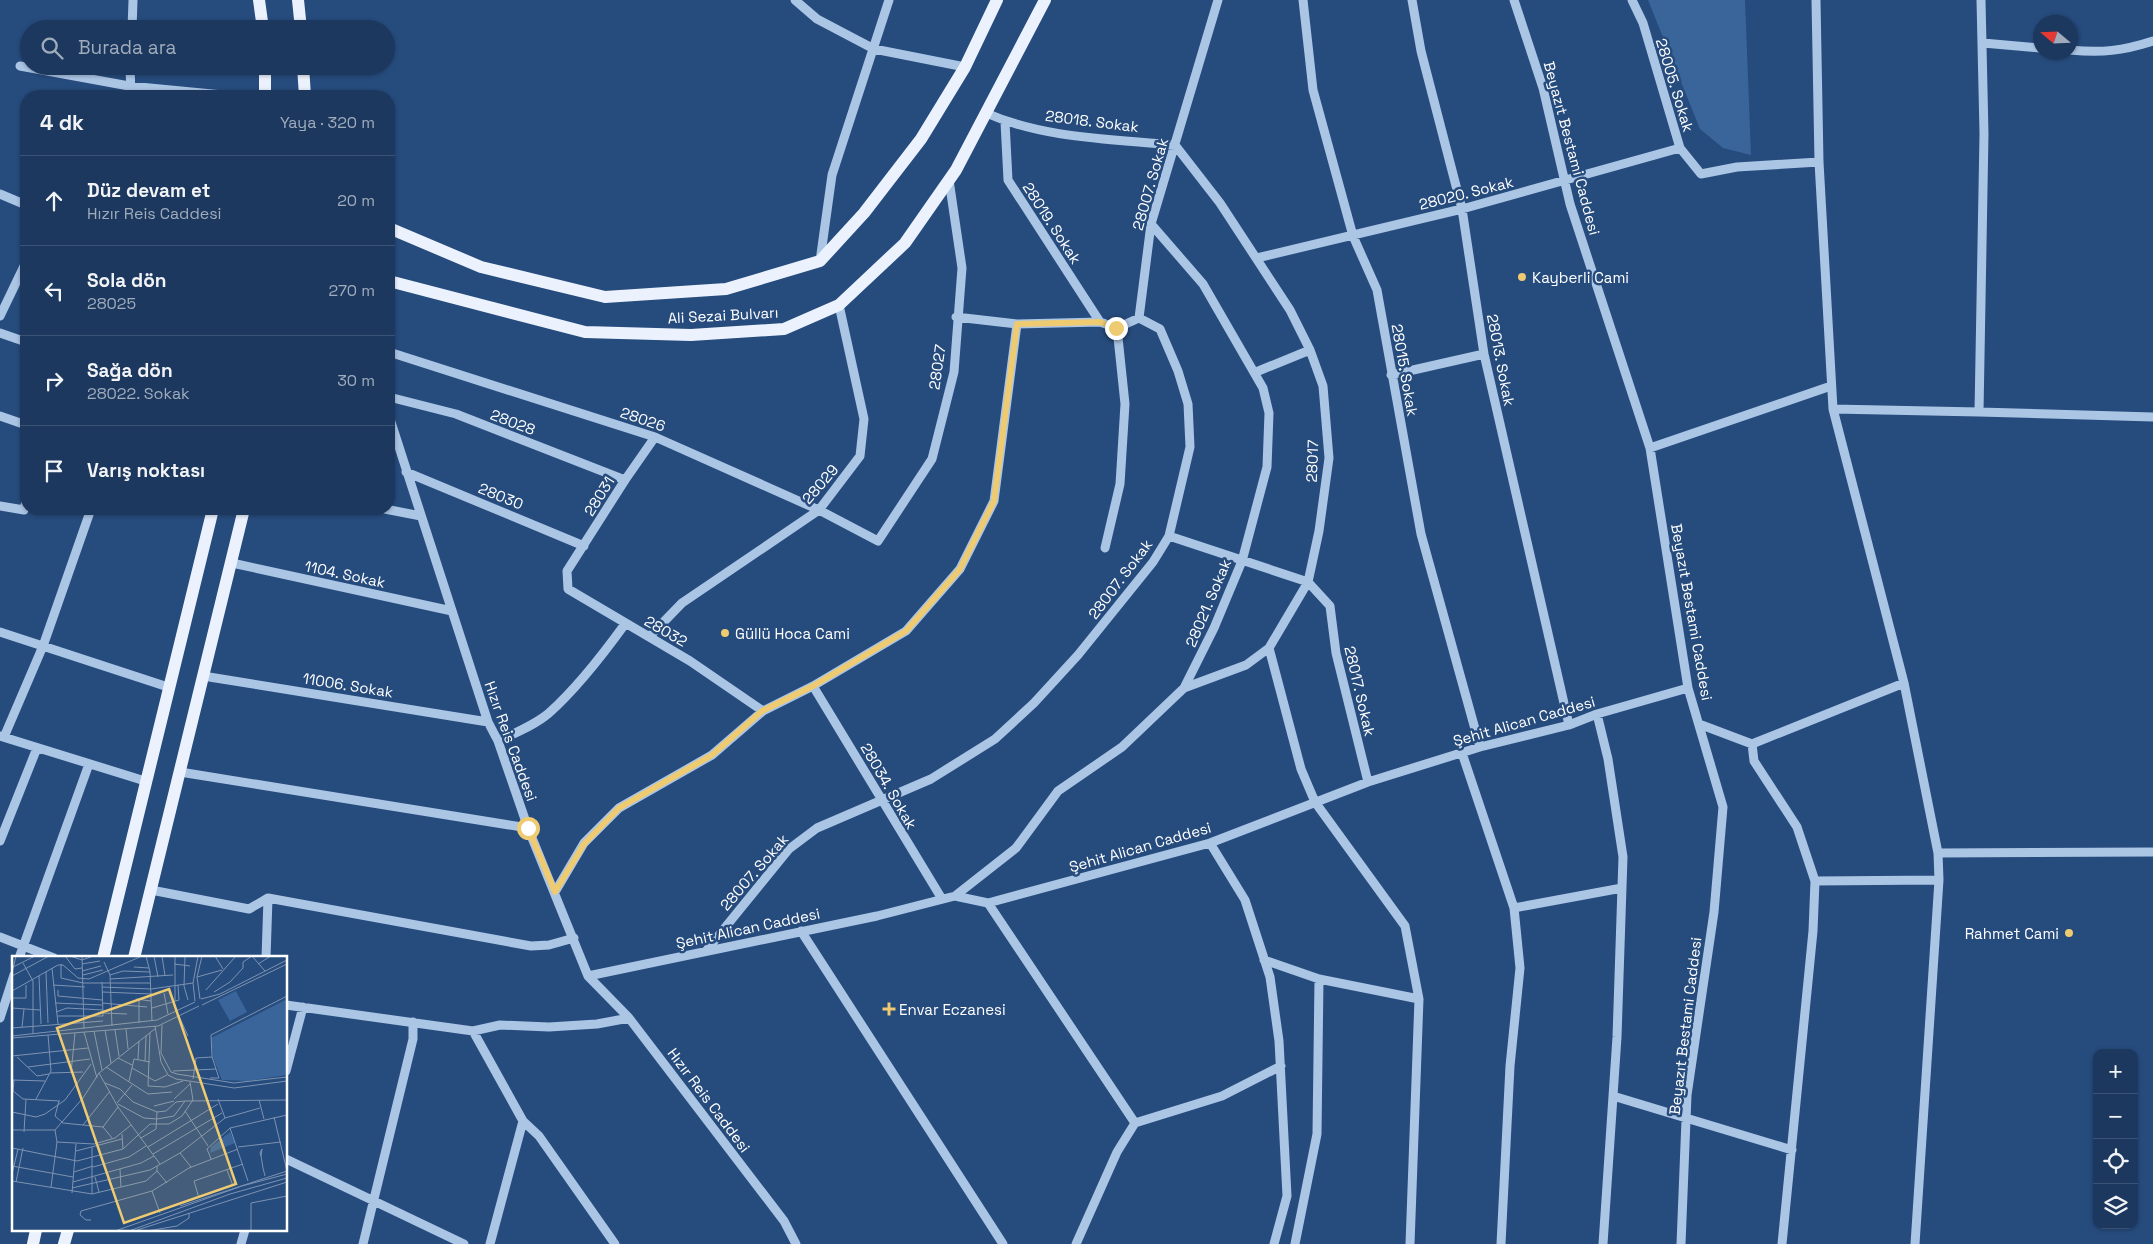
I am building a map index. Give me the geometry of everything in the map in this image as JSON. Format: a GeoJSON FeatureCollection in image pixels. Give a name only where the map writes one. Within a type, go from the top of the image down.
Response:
{"type":"FeatureCollection","features":[{"type":"Feature","properties":{"kind":"main road"},"geometry":{"type":"LineString","coordinates":[[258,0],[261,20]]}},
{"type":"Feature","properties":{"kind":"main road"},"geometry":{"type":"LineString","coordinates":[[298,0],[299,20]]}},
{"type":"Feature","properties":{"kind":"main road"},"geometry":{"type":"LineString","coordinates":[[820,261],[864,213],[921,139],[965,67],[997,0]]}},
{"type":"Feature","properties":{"kind":"main road","name":"Ali Sezai Bulvarı"},"geometry":{"type":"LineString","coordinates":[[395,283],[585,332],[691,335],[784,329],[839,305],[905,243],[949,180],[1045,0]]}},
{"type":"Feature","properties":{"kind":"main road"},"geometry":{"type":"LineString","coordinates":[[265,75],[265,90]]}},
{"type":"Feature","properties":{"kind":"main road"},"geometry":{"type":"LineString","coordinates":[[304,75],[305,90]]}},
{"type":"Feature","properties":{"kind":"main road","name":"Ali Sezai Bulvarı"},"geometry":{"type":"LineString","coordinates":[[395,231],[481,267],[605,297],[726,289],[820,261]]}},
{"type":"Feature","properties":{"kind":"main road"},"geometry":{"type":"LineString","coordinates":[[103,956],[168,686],[211,515]]}},
{"type":"Feature","properties":{"kind":"main road"},"geometry":{"type":"LineString","coordinates":[[135,956],[243,515]]}},
{"type":"Feature","properties":{"kind":"street"},"geometry":{"type":"LineString","coordinates":[[132,20],[133,0]]}},
{"type":"Feature","properties":{"kind":"street"},"geometry":{"type":"LineString","coordinates":[[795,0],[817,19],[874,49],[965,67]]}},
{"type":"Feature","properties":{"kind":"street"},"geometry":{"type":"LineString","coordinates":[[820,261],[832,175],[889,0]]}},
{"type":"Feature","properties":{"kind":"street","name":"28007. Sokak"},"geometry":{"type":"LineString","coordinates":[[706,951],[789,849],[817,828],[931,779],[987,744],[1034,703],[1078,655],[1126,597],[1169,536],[1190,447],[1188,404],[1178,370],[1160,329],[1139,318],[1151,224],[1218,0]]}},
{"type":"Feature","properties":{"kind":"street","name":"28015. Sokak"},"geometry":{"type":"LineString","coordinates":[[1302,0],[1313,90],[1353,236],[1376,290],[1422,534],[1480,747]]}},
{"type":"Feature","properties":{"kind":"street","name":"28013. Sokak"},"geometry":{"type":"LineString","coordinates":[[1412,0],[1421,51],[1462,209],[1484,354],[1569,725]]}},
{"type":"Feature","properties":{"kind":"street","name":"Beyazıt Bestami Caddesi"},"geometry":{"type":"LineString","coordinates":[[1514,0],[1543,88],[1570,204],[1650,448],[1688,688],[1723,807],[1714,912],[1687,1095],[1681,1244]]}},
{"type":"Feature","properties":{"kind":"street","name":"28005. Sokak"},"geometry":{"type":"LineString","coordinates":[[1632,0],[1643,23],[1680,148],[1701,174],[1737,167],[1820,162]]}},
{"type":"Feature","properties":{"kind":"street"},"geometry":{"type":"LineString","coordinates":[[1816,0],[1820,162],[1833,409],[1904,683],[1938,853],[1939,880],[1915,1244]]}},
{"type":"Feature","properties":{"kind":"street"},"geometry":{"type":"LineString","coordinates":[[1979,412],[1983,43],[1981,0]]}},
{"type":"Feature","properties":{"kind":"street"},"geometry":{"type":"LineString","coordinates":[[2078,51],[2103,53],[2128,50],[2153,41]]}},
{"type":"Feature","properties":{"kind":"street"},"geometry":{"type":"LineString","coordinates":[[1983,43],[2033,47]]}},
{"type":"Feature","properties":{"kind":"street"},"geometry":{"type":"LineString","coordinates":[[69,75],[129,86],[171,90]]}},
{"type":"Feature","properties":{"kind":"street"},"geometry":{"type":"LineString","coordinates":[[130,75],[130,90]]}},
{"type":"Feature","properties":{"kind":"street"},"geometry":{"type":"LineString","coordinates":[[986,113],[1005,122]]}},
{"type":"Feature","properties":{"kind":"street","name":"28018. Sokak"},"geometry":{"type":"LineString","coordinates":[[1005,122],[1067,135],[1175,144]]}},
{"type":"Feature","properties":{"kind":"street","name":"28019. Sokak"},"geometry":{"type":"LineString","coordinates":[[1005,122],[1008,180],[1100,322]]}},
{"type":"Feature","properties":{"kind":"street","name":"28017"},"geometry":{"type":"LineString","coordinates":[[1175,144],[1220,203],[1290,310],[1310,350],[1323,386],[1329,458],[1319,531],[1308,582],[1269,648]]}},
{"type":"Feature","properties":{"kind":"street","name":"28020. Sokak"},"geometry":{"type":"LineString","coordinates":[[1257,258],[1462,209],[1680,148]]}},
{"type":"Feature","properties":{"kind":"street","name":"28027"},"geometry":{"type":"LineString","coordinates":[[878,541],[932,459],[954,372],[956,317],[962,268],[949,180]]}},
{"type":"Feature","properties":{"kind":"street"},"geometry":{"type":"LineString","coordinates":[[0,194],[20,202]]}},
{"type":"Feature","properties":{"kind":"street","name":"28021. Sokak"},"geometry":{"type":"LineString","coordinates":[[956,896],[1016,848],[1058,791],[1122,747],[1184,688],[1214,628],[1242,561],[1267,467],[1269,413],[1263,388],[1256,372],[1202,284],[1151,224]]}},
{"type":"Feature","properties":{"kind":"street"},"geometry":{"type":"LineString","coordinates":[[0,316],[20,274]]}},
{"type":"Feature","properties":{"kind":"street","name":"28029"},"geometry":{"type":"LineString","coordinates":[[650,636],[682,603],[820,510],[860,456],[864,419],[839,305]]}},
{"type":"Feature","properties":{"kind":"street"},"geometry":{"type":"LineString","coordinates":[[956,317],[1017,324],[1100,322],[1116,328],[1139,318]]}},
{"type":"Feature","properties":{"kind":"street"},"geometry":{"type":"LineString","coordinates":[[555,892],[584,844],[619,808],[712,755],[762,711],[813,686],[906,631],[960,569],[994,501],[1017,324]]}},
{"type":"Feature","properties":{"kind":"street"},"geometry":{"type":"LineString","coordinates":[[1104,548],[1120,484],[1125,404],[1116,328]]}},
{"type":"Feature","properties":{"kind":"street"},"geometry":{"type":"LineString","coordinates":[[0,333],[20,340]]}},
{"type":"Feature","properties":{"kind":"street"},"geometry":{"type":"LineString","coordinates":[[1256,372],[1310,350]]}},
{"type":"Feature","properties":{"kind":"street","name":"28026"},"geometry":{"type":"LineString","coordinates":[[395,354],[655,437],[820,510],[878,541]]}},
{"type":"Feature","properties":{"kind":"street"},"geometry":{"type":"LineString","coordinates":[[1391,376],[1484,354]]}},
{"type":"Feature","properties":{"kind":"street"},"geometry":{"type":"LineString","coordinates":[[1650,448],[1831,386]]}},
{"type":"Feature","properties":{"kind":"street","name":"28028"},"geometry":{"type":"LineString","coordinates":[[395,398],[456,414],[625,480]]}},
{"type":"Feature","properties":{"kind":"street"},"geometry":{"type":"LineString","coordinates":[[1833,409],[2153,417]]}},
{"type":"Feature","properties":{"kind":"street"},"geometry":{"type":"LineString","coordinates":[[0,416],[20,423]]}},
{"type":"Feature","properties":{"kind":"street","name":"Hızır Reis Caddesi"},"geometry":{"type":"LineString","coordinates":[[395,436],[421,516],[431,540],[488,722],[498,741],[528,828],[588,976],[629,1018],[784,1221],[796,1244]]}},
{"type":"Feature","properties":{"kind":"street","name":"28031"},"geometry":{"type":"LineString","coordinates":[[567,571],[655,437]]}},
{"type":"Feature","properties":{"kind":"street","name":"28030"},"geometry":{"type":"LineString","coordinates":[[406,472],[584,546]]}},
{"type":"Feature","properties":{"kind":"street"},"geometry":{"type":"LineString","coordinates":[[0,506],[20,509]]}},
{"type":"Feature","properties":{"kind":"street"},"geometry":{"type":"LineString","coordinates":[[395,511],[421,516]]}},
{"type":"Feature","properties":{"kind":"street"},"geometry":{"type":"LineString","coordinates":[[89,515],[43,646],[2,736],[145,781]]}},
{"type":"Feature","properties":{"kind":"street"},"geometry":{"type":"LineString","coordinates":[[1169,536],[1308,582]]}},
{"type":"Feature","properties":{"kind":"street","name":"1104. Sokak"},"geometry":{"type":"LineString","coordinates":[[232,563],[452,611]]}},
{"type":"Feature","properties":{"kind":"street","name":"28032"},"geometry":{"type":"LineString","coordinates":[[567,571],[568,589],[625,624],[650,636],[762,711]]}},
{"type":"Feature","properties":{"kind":"street","name":"28017. Sokak"},"geometry":{"type":"LineString","coordinates":[[1308,582],[1330,606],[1336,653],[1368,782]]}},
{"type":"Feature","properties":{"kind":"street"},"geometry":{"type":"LineString","coordinates":[[498,741],[524,729],[549,713],[607,649],[625,624]]}},
{"type":"Feature","properties":{"kind":"street"},"geometry":{"type":"LineString","coordinates":[[0,632],[168,686]]}},
{"type":"Feature","properties":{"kind":"street"},"geometry":{"type":"LineString","coordinates":[[1184,688],[1246,665],[1269,648],[1301,768],[1315,802],[1405,926],[1419,999],[1410,1244]]}},
{"type":"Feature","properties":{"kind":"street","name":"11006. Sokak"},"geometry":{"type":"LineString","coordinates":[[203,676],[488,722]]}},
{"type":"Feature","properties":{"kind":"street"},"geometry":{"type":"LineString","coordinates":[[1699,724],[1752,744],[1904,683]]}},
{"type":"Feature","properties":{"kind":"street","name":"28034. Sokak"},"geometry":{"type":"LineString","coordinates":[[813,686],[942,899]]}},
{"type":"Feature","properties":{"kind":"street","name":"Şehit Alican Caddesi"},"geometry":{"type":"LineString","coordinates":[[588,976],[877,916],[956,896],[988,903],[1210,843],[1368,782],[1480,747],[1569,725],[1597,714],[1688,688]]}},
{"type":"Feature","properties":{"kind":"street"},"geometry":{"type":"LineString","coordinates":[[1597,714],[1608,759],[1623,857],[1613,1096],[1603,1244]]}},
{"type":"Feature","properties":{"kind":"street"},"geometry":{"type":"LineString","coordinates":[[1752,744],[1754,761],[1797,827],[1814,881],[1813,931],[1782,1244]]}},
{"type":"Feature","properties":{"kind":"street"},"geometry":{"type":"LineString","coordinates":[[0,840],[37,748]]}},
{"type":"Feature","properties":{"kind":"street"},"geometry":{"type":"LineString","coordinates":[[1462,753],[1514,908],[1520,968],[1510,1066],[1501,1244]]}},
{"type":"Feature","properties":{"kind":"street"},"geometry":{"type":"LineString","coordinates":[[20,956],[89,764]]}},
{"type":"Feature","properties":{"kind":"street"},"geometry":{"type":"LineString","coordinates":[[180,772],[528,828]]}},
{"type":"Feature","properties":{"kind":"street"},"geometry":{"type":"LineString","coordinates":[[1210,843],[1244,900],[1270,978],[1281,1066],[1287,1196],[1274,1244]]}},
{"type":"Feature","properties":{"kind":"street"},"geometry":{"type":"LineString","coordinates":[[1938,853],[2153,852]]}},
{"type":"Feature","properties":{"kind":"street"},"geometry":{"type":"LineString","coordinates":[[1814,881],[1939,880]]}},
{"type":"Feature","properties":{"kind":"street"},"geometry":{"type":"LineString","coordinates":[[1514,908],[1622,888]]}},
{"type":"Feature","properties":{"kind":"street"},"geometry":{"type":"LineString","coordinates":[[152,890],[249,908],[268,898],[531,946],[549,945],[574,938]]}},
{"type":"Feature","properties":{"kind":"street"},"geometry":{"type":"LineString","coordinates":[[266,956],[268,898]]}},
{"type":"Feature","properties":{"kind":"street"},"geometry":{"type":"LineString","coordinates":[[988,903],[1134,1123]]}},
{"type":"Feature","properties":{"kind":"street"},"geometry":{"type":"LineString","coordinates":[[801,931],[1003,1244]]}},
{"type":"Feature","properties":{"kind":"street"},"geometry":{"type":"LineString","coordinates":[[0,937],[49,956]]}},
{"type":"Feature","properties":{"kind":"street"},"geometry":{"type":"LineString","coordinates":[[1264,960],[1319,979],[1419,999]]}},
{"type":"Feature","properties":{"kind":"street"},"geometry":{"type":"LineString","coordinates":[[1295,1244],[1317,1134],[1319,979]]}},
{"type":"Feature","properties":{"kind":"street"},"geometry":{"type":"LineString","coordinates":[[0,1018],[12,981]]}},
{"type":"Feature","properties":{"kind":"street"},"geometry":{"type":"LineString","coordinates":[[288,1005],[473,1031],[500,1025],[549,1027],[598,1024],[629,1018]]}},
{"type":"Feature","properties":{"kind":"street"},"geometry":{"type":"LineString","coordinates":[[288,1063],[303,1007]]}},
{"type":"Feature","properties":{"kind":"street"},"geometry":{"type":"LineString","coordinates":[[364,1244],[413,1039],[413,1022]]}},
{"type":"Feature","properties":{"kind":"street"},"geometry":{"type":"LineString","coordinates":[[473,1031],[523,1121],[539,1136],[615,1244]]}},
{"type":"Feature","properties":{"kind":"street"},"geometry":{"type":"LineString","coordinates":[[1076,1244],[1117,1152],[1134,1123],[1222,1096],[1281,1066]]}},
{"type":"Feature","properties":{"kind":"street"},"geometry":{"type":"LineString","coordinates":[[1613,1096],[1792,1150]]}},
{"type":"Feature","properties":{"kind":"street"},"geometry":{"type":"LineString","coordinates":[[490,1244],[523,1121]]}},
{"type":"Feature","properties":{"kind":"street"},"geometry":{"type":"LineString","coordinates":[[288,1160],[464,1244]]}},
{"type":"Feature","properties":{"kind":"shaded area"},"geometry":{"type":"Polygon","coordinates":[[[1648,0],[1745,0],[1751,155],[1723,148],[1700,129],[1648,0]]]}},
{"type":"Feature","properties":{"kind":"place","name":"Kayberli Cami"},"geometry":{"type":"Point","coordinates":[1522,277]}},
{"type":"Feature","properties":{"kind":"place","name":"Güllü Hoca Cami"},"geometry":{"type":"Point","coordinates":[725,633]}},
{"type":"Feature","properties":{"kind":"place","name":"Rahmet Cami"},"geometry":{"type":"Point","coordinates":[2069,933]}},
{"type":"Feature","properties":{"kind":"place","name":"Envar Eczanesi"},"geometry":{"type":"Point","coordinates":[889,1009]}},
{"type":"Feature","properties":{"kind":"route"},"geometry":{"type":"LineString","coordinates":[[528,828],[555,892],[584,844],[619,808],[712,755],[762,711],[813,686],[906,631],[960,569],[994,501],[1017,324],[1100,322],[1116,328]]}}]}
